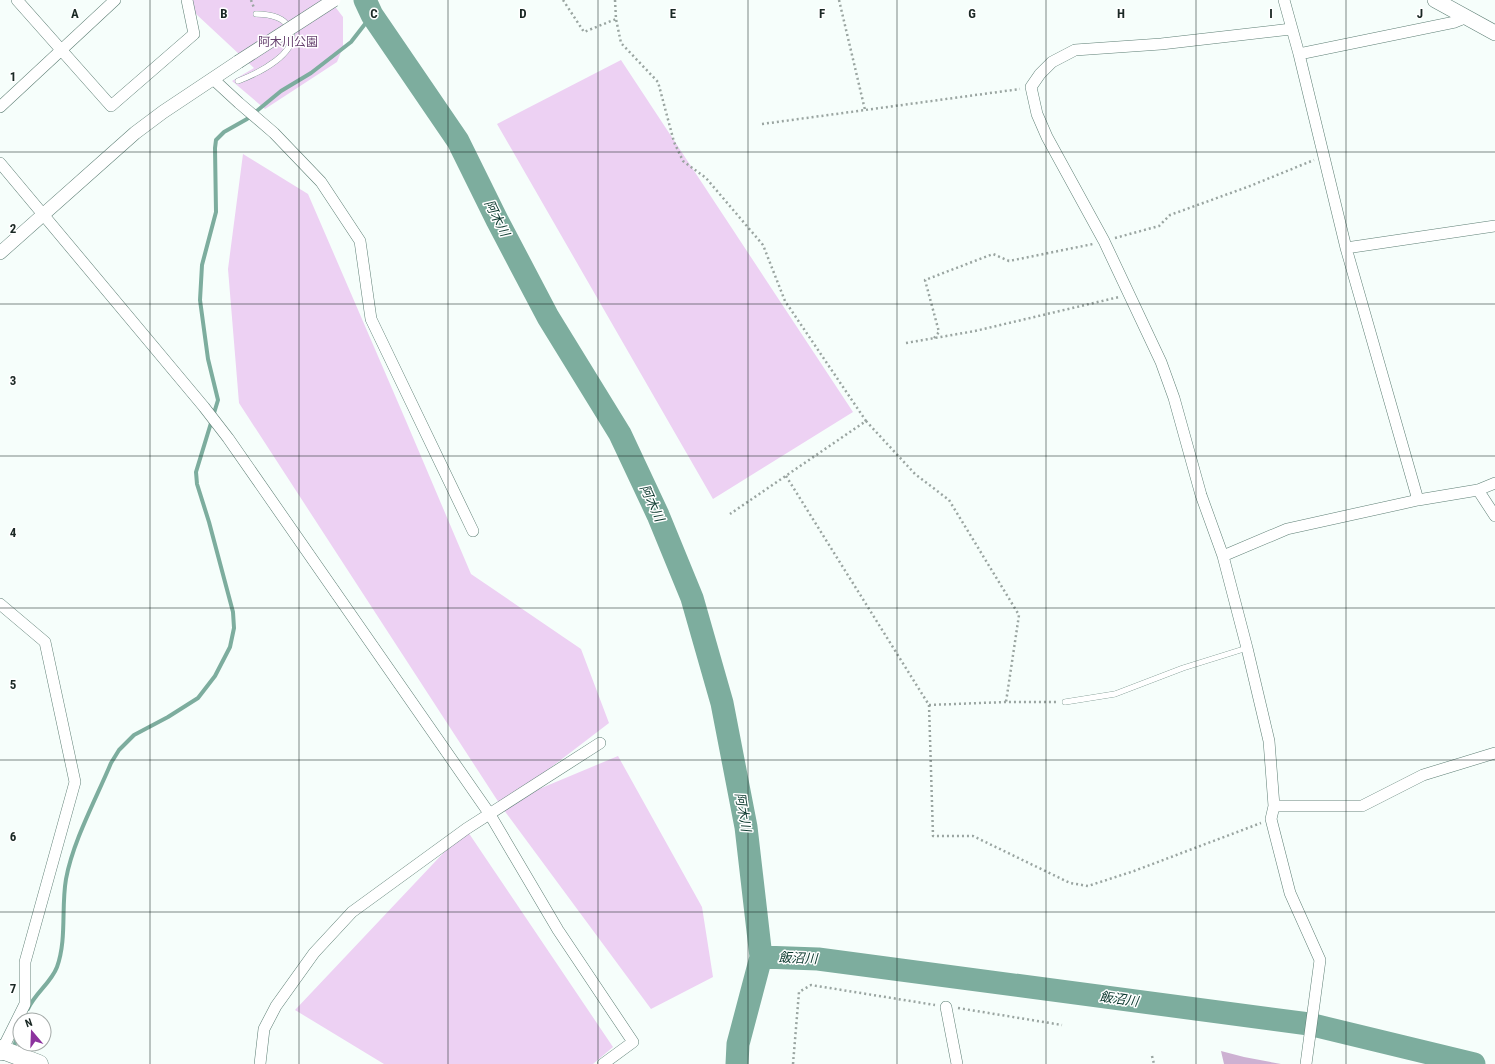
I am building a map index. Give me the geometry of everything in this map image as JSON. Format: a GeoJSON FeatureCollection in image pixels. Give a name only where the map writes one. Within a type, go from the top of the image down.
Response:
{"type":"FeatureCollection","features":[{"type":"Feature","properties":{"kind":"highway"},"geometry":{"type":"LineString","coordinates":[[1,1052],[34,1062]]}},
{"type":"Feature","properties":{"kind":"main road"},"geometry":{"type":"LineString","coordinates":[[1435,0],[1495,33]]}},
{"type":"Feature","properties":{"kind":"street"},"geometry":{"type":"LineString","coordinates":[[17,0],[111,106],[194,34],[187,0]]}},
{"type":"Feature","properties":{"kind":"street"},"geometry":{"type":"LineString","coordinates":[[0,107],[115,0]]}},
{"type":"Feature","properties":{"kind":"street"},"geometry":{"type":"LineString","coordinates":[[0,253],[135,133],[163,112],[334,0]]}},
{"type":"Feature","properties":{"kind":"street"},"geometry":{"type":"LineString","coordinates":[[1284,0],[1299,54],[1346,248],[1418,500]]}},
{"type":"Feature","properties":{"kind":"street"},"geometry":{"type":"LineString","coordinates":[[1299,54],[1455,22],[1464,16]]}},
{"type":"Feature","properties":{"kind":"street"},"geometry":{"type":"LineString","coordinates":[[1292,29],[1161,44],[1075,50],[1052,62],[1040,74],[1031,87],[1037,114],[1047,137],[1104,241],[1161,362],[1174,398],[1200,495],[1223,556],[1269,741],[1274,806],[1271,819],[1290,893],[1320,960],[1306,1062]]}},
{"type":"Feature","properties":{"kind":"street"},"geometry":{"type":"LineString","coordinates":[[213,79],[238,103],[274,132],[321,182],[360,241],[371,319],[473,531]]}},
{"type":"Feature","properties":{"kind":"street"},"geometry":{"type":"LineString","coordinates":[[0,163],[44,214],[228,438],[489,813],[558,930],[633,1042],[603,1064]]}},
{"type":"Feature","properties":{"kind":"street"},"geometry":{"type":"LineString","coordinates":[[1346,248],[1495,226]]}},
{"type":"Feature","properties":{"kind":"street"},"geometry":{"type":"LineString","coordinates":[[1223,556],[1287,529],[1418,500],[1478,490],[1495,483]]}},
{"type":"Feature","properties":{"kind":"street"},"geometry":{"type":"LineString","coordinates":[[1478,490],[1495,516]]}},
{"type":"Feature","properties":{"kind":"street"},"geometry":{"type":"LineString","coordinates":[[0,604],[44,642],[75,782],[25,962],[25,1004],[1,1052]]}},
{"type":"Feature","properties":{"kind":"street"},"geometry":{"type":"LineString","coordinates":[[260,1064],[264,1029],[276,1006],[314,953],[352,912],[489,813],[600,743]]}},
{"type":"Feature","properties":{"kind":"street"},"geometry":{"type":"LineString","coordinates":[[1274,806],[1362,806],[1423,776],[1495,753]]}},
{"type":"Feature","properties":{"kind":"street"},"geometry":{"type":"LineString","coordinates":[[946,1006],[957,1064]]}},
{"type":"Feature","properties":{"kind":"lane"},"geometry":{"type":"LineString","coordinates":[[238,81],[252,76],[272,63],[285,53],[291,46],[291,31],[287,24],[281,19],[273,16],[256,14]]}},
{"type":"Feature","properties":{"kind":"lane"},"geometry":{"type":"LineString","coordinates":[[1065,702],[1115,694],[1183,668],[1247,648]]}},
{"type":"Feature","properties":{"kind":"path"},"geometry":{"type":"LineString","coordinates":[[563,0],[584,32],[616,19]]}},
{"type":"Feature","properties":{"kind":"path"},"geometry":{"type":"LineString","coordinates":[[615,0],[616,19],[621,43],[658,82],[674,142],[683,162],[706,178],[763,245],[785,301],[866,421],[915,474],[949,500],[1019,615],[1006,702]]}},
{"type":"Feature","properties":{"kind":"path"},"geometry":{"type":"LineString","coordinates":[[839,0],[865,110]]}},
{"type":"Feature","properties":{"kind":"path"},"geometry":{"type":"LineString","coordinates":[[762,124],[1031,87]]}},
{"type":"Feature","properties":{"kind":"path"},"geometry":{"type":"LineString","coordinates":[[906,343],[975,331],[1129,295]]}},
{"type":"Feature","properties":{"kind":"path"},"geometry":{"type":"LineString","coordinates":[[730,514],[866,421]]}},
{"type":"Feature","properties":{"kind":"path"},"geometry":{"type":"LineString","coordinates":[[786,476],[930,705],[933,836],[973,836],[1070,883],[1088,886],[1134,871],[1271,819]]}},
{"type":"Feature","properties":{"kind":"path"},"geometry":{"type":"LineString","coordinates":[[930,705],[1006,702],[1065,702]]}},
{"type":"Feature","properties":{"kind":"path"},"geometry":{"type":"LineString","coordinates":[[793,1064],[799,992],[811,985],[1062,1025]]}},
{"type":"Feature","properties":{"kind":"path"},"geometry":{"type":"LineString","coordinates":[[1152,1056],[1154,1064]]}},
{"type":"Feature","properties":{"kind":"green space","name":"阿木川公園"},"geometry":{"type":"Polygon","coordinates":[[[181,0],[330,0],[343,17],[343,47],[337,62],[265,109],[232,81],[254,68],[181,0]]]}},
{"type":"Feature","properties":{"kind":"green space"},"geometry":{"type":"Polygon","coordinates":[[[621,60],[853,412],[713,499],[497,124],[621,60]]]}},
{"type":"Feature","properties":{"kind":"green space"},"geometry":{"type":"Polygon","coordinates":[[[243,154],[308,194],[471,574],[581,649],[609,723],[503,804],[618,756],[702,907],[713,977],[651,1009],[501,806],[239,403],[228,269],[243,154]]]}},
{"type":"Feature","properties":{"kind":"green space"},"geometry":{"type":"Polygon","coordinates":[[[466,829],[613,1047],[593,1064],[384,1064],[295,1010],[466,829]]]}},
{"type":"Feature","properties":{"kind":"shaded area"},"geometry":{"type":"Polygon","coordinates":[[[1221,1051],[1244,1057],[1281,1064],[1224,1064],[1221,1051]]]}},
{"type":"Feature","properties":{"kind":"waterway","name":"阿木川"},"geometry":{"type":"LineString","coordinates":[[365,0],[372,15],[458,141],[497,220],[548,317],[620,434],[658,515],[692,598],[722,703],[746,827],[761,957],[738,1044],[737,1064]]}},
{"type":"Feature","properties":{"kind":"waterway"},"geometry":{"type":"LineString","coordinates":[[28,1009],[51,978],[57,967],[62,946],[65,890],[69,865],[79,835],[111,763],[119,750],[134,735],[168,717],[198,698],[215,676],[230,647],[234,628],[233,612],[209,522],[197,484],[196,472],[218,400],[208,359],[200,300],[202,265],[216,212],[216,140],[224,132],[247,119],[281,91],[311,73],[351,42],[372,15]]}},
{"type":"Feature","properties":{"kind":"waterway","name":"飯沼川"},"geometry":{"type":"LineString","coordinates":[[761,957],[818,959],[1309,1024],[1474,1064]]}}]}
